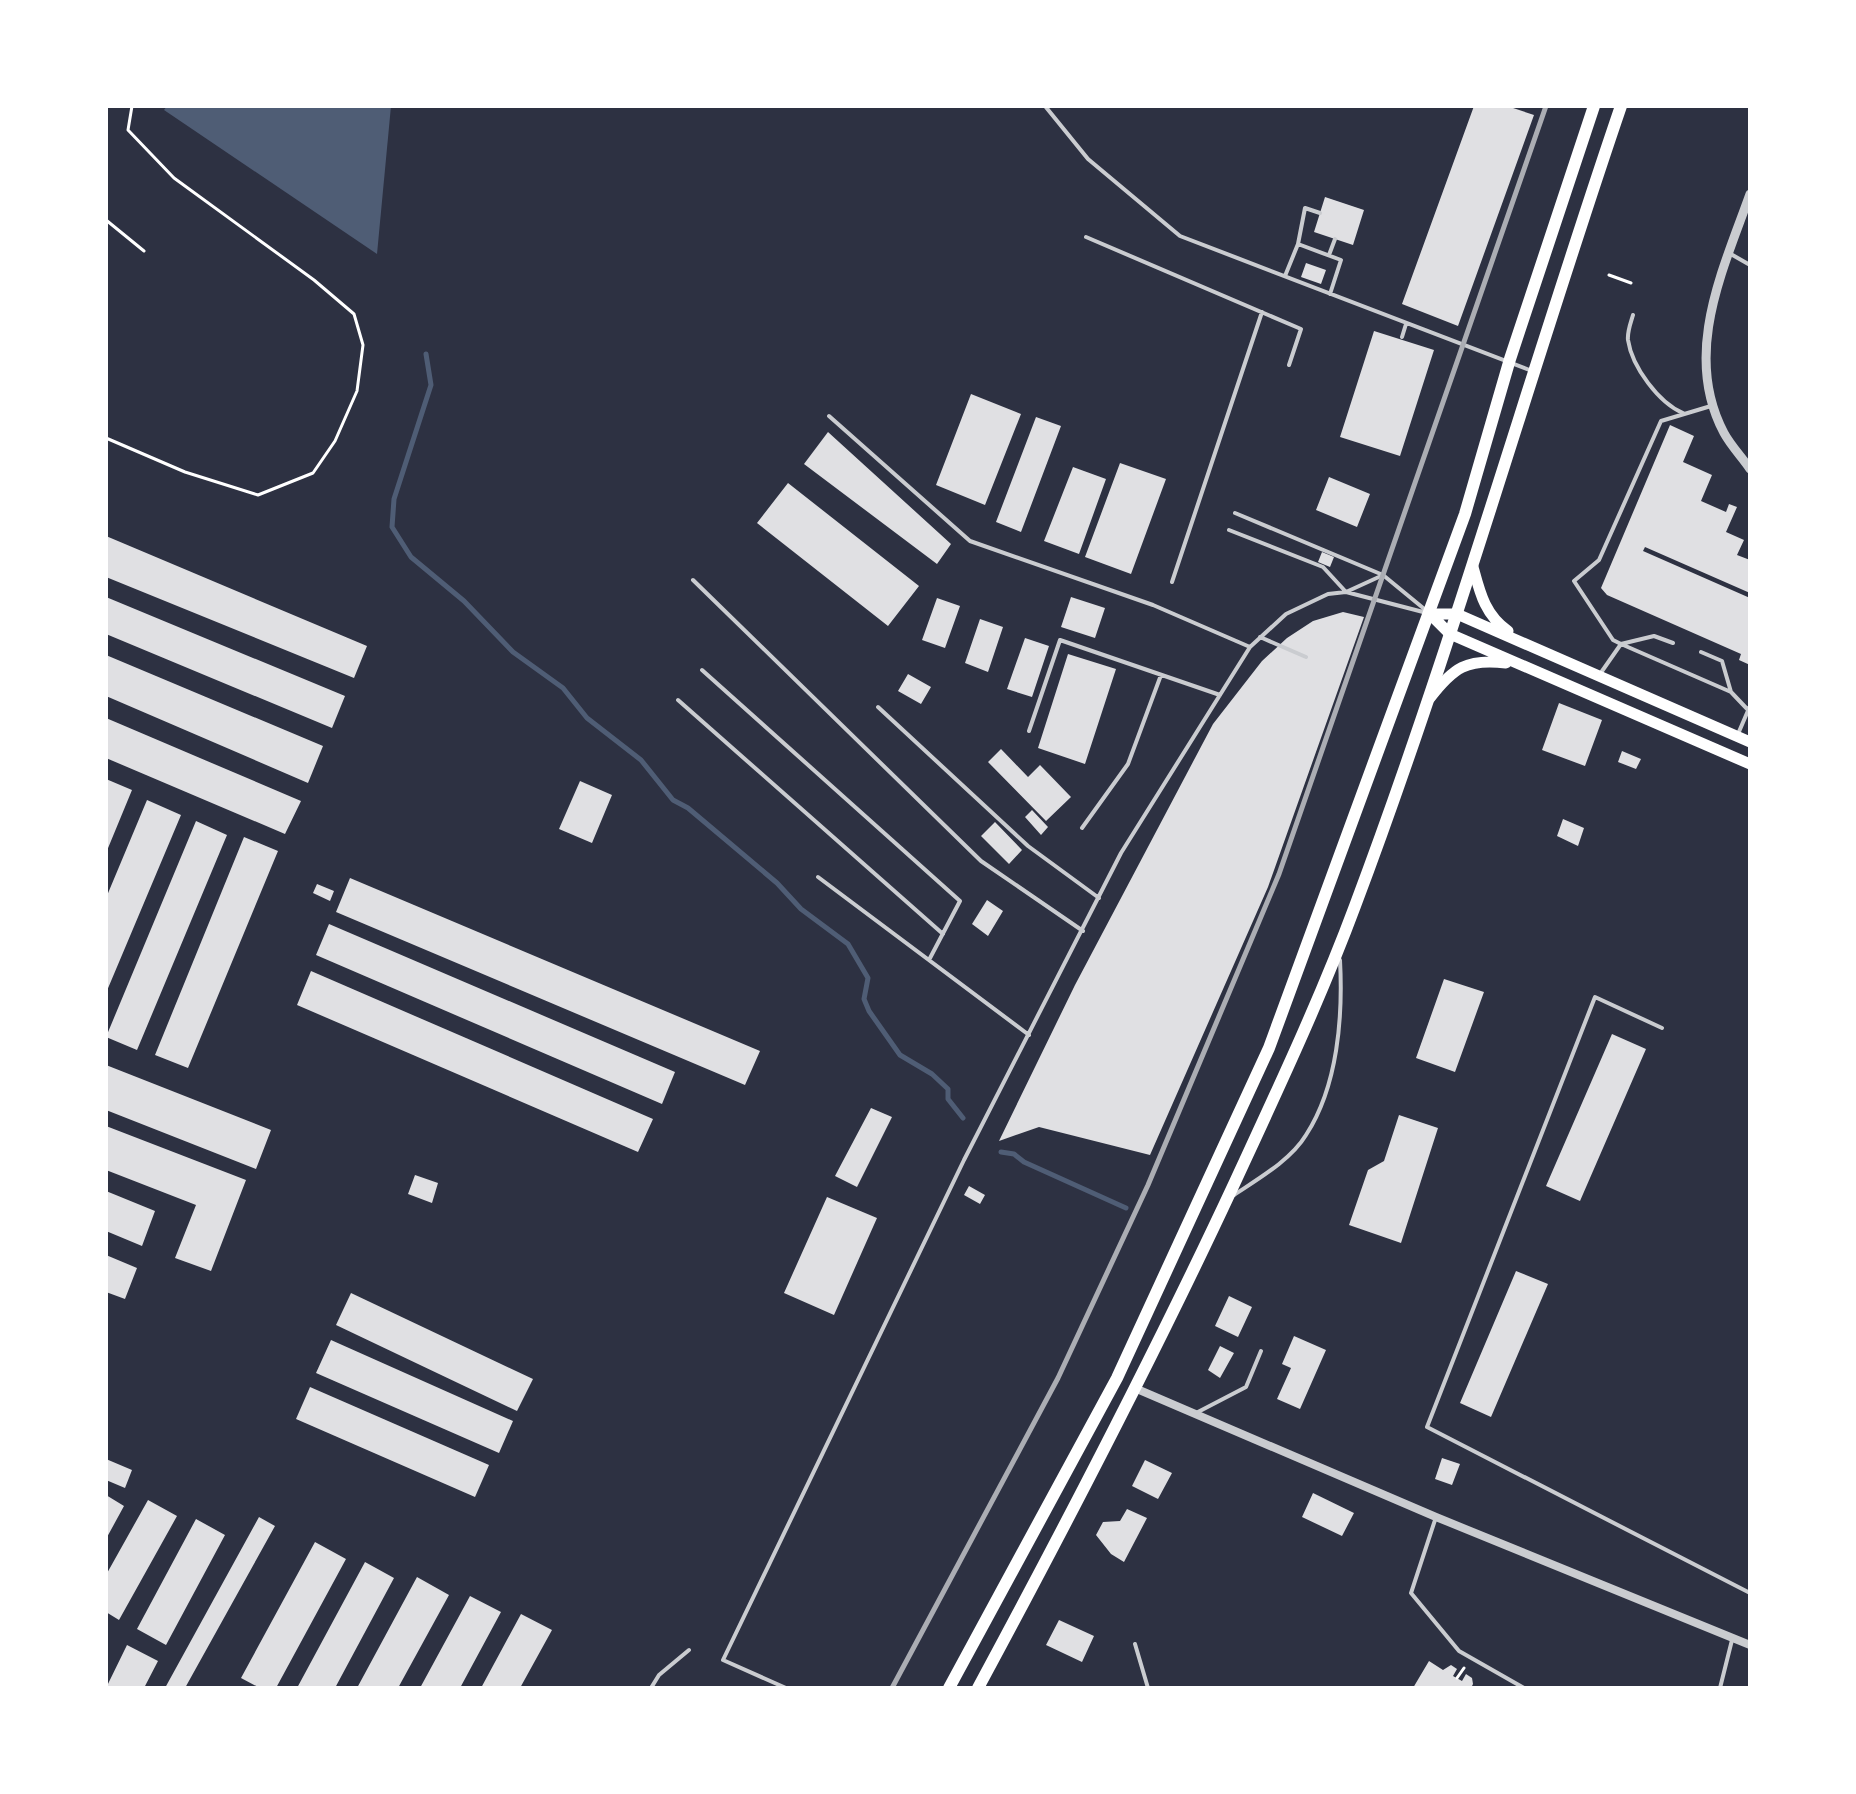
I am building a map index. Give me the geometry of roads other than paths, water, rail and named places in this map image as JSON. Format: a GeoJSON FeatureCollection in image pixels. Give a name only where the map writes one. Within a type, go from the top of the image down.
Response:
{"type":"FeatureCollection","features":[{"type":"Feature","properties":{"kind":"highway"},"geometry":{"type":"LineString","coordinates":[[949,1688],[1117,1378],[1269,1048],[1465,514],[1509,363],[1594,106]]}},
{"type":"Feature","properties":{"kind":"highway"},"geometry":{"type":"LineString","coordinates":[[978,1688],[1137,1389],[1293,1058],[1339,945],[1473,567],[1532,371],[1621,106]]}},
{"type":"Feature","properties":{"kind":"main road"},"geometry":{"type":"LineString","coordinates":[[1473,567],[1481,599],[1495,622],[1529,645]]}},
{"type":"Feature","properties":{"kind":"main road"},"geometry":{"type":"LineString","coordinates":[[1430,614],[1457,614],[1750,742]]}},
{"type":"Feature","properties":{"kind":"main road"},"geometry":{"type":"LineString","coordinates":[[1430,614],[1450,634],[1750,764]]}},
{"type":"Feature","properties":{"kind":"main road"},"geometry":{"type":"LineString","coordinates":[[1427,702],[1449,673],[1468,664],[1496,661],[1521,664]]}},
{"type":"Feature","properties":{"kind":"street"},"geometry":{"type":"LineString","coordinates":[[1748,464],[1725,434],[1713,406],[1704,345],[1708,318],[1750,194]]}},
{"type":"Feature","properties":{"kind":"street"},"geometry":{"type":"LineString","coordinates":[[1137,1389],[1436,1517],[1750,1645]]}},
{"type":"Feature","properties":{"kind":"lane"},"geometry":{"type":"LineString","coordinates":[[1045,106],[1088,159],[1180,236],[1532,371]]}},
{"type":"Feature","properties":{"kind":"lane"},"geometry":{"type":"LineString","coordinates":[[1285,276],[1298,244],[1305,208],[1320,213]]}},
{"type":"Feature","properties":{"kind":"lane"},"geometry":{"type":"LineString","coordinates":[[1086,237],[1301,329],[1289,365]]}},
{"type":"Feature","properties":{"kind":"lane"},"geometry":{"type":"LineString","coordinates":[[1329,255],[1335,239]]}},
{"type":"Feature","properties":{"kind":"lane"},"geometry":{"type":"LineString","coordinates":[[1298,244],[1341,260],[1330,294]]}},
{"type":"Feature","properties":{"kind":"lane"},"geometry":{"type":"LineString","coordinates":[[1729,253],[1750,265]]}},
{"type":"Feature","properties":{"kind":"lane"},"geometry":{"type":"LineString","coordinates":[[1172,582],[1262,312]]}},
{"type":"Feature","properties":{"kind":"lane"},"geometry":{"type":"LineString","coordinates":[[1633,315],[1627,338],[1638,365],[1667,406],[1685,414]]}},
{"type":"Feature","properties":{"kind":"lane"},"geometry":{"type":"LineString","coordinates":[[1402,337],[1406,324]]}},
{"type":"Feature","properties":{"kind":"lane"},"geometry":{"type":"LineString","coordinates":[[1713,406],[1661,421],[1599,560],[1574,581],[1613,640],[1731,692],[1749,710],[1737,736]]}},
{"type":"Feature","properties":{"kind":"lane"},"geometry":{"type":"LineString","coordinates":[[829,416],[970,541],[1153,605],[1250,647]]}},
{"type":"Feature","properties":{"kind":"lane"},"geometry":{"type":"LineString","coordinates":[[1235,513],[1383,575],[1430,614]]}},
{"type":"Feature","properties":{"kind":"lane"},"geometry":{"type":"LineString","coordinates":[[1229,530],[1323,567],[1346,592],[1430,614]]}},
{"type":"Feature","properties":{"kind":"lane"},"geometry":{"type":"LineString","coordinates":[[786,1688],[723,1660],[964,1160],[1121,853],[1250,647],[1306,602],[1346,592],[1383,575]]}},
{"type":"Feature","properties":{"kind":"lane"},"geometry":{"type":"LineString","coordinates":[[693,580],[981,861],[1083,931]]}},
{"type":"Feature","properties":{"kind":"lane"},"geometry":{"type":"LineString","coordinates":[[1599,676],[1621,644],[1654,636],[1673,643]]}},
{"type":"Feature","properties":{"kind":"lane"},"geometry":{"type":"LineString","coordinates":[[1260,637],[1306,657]]}},
{"type":"Feature","properties":{"kind":"lane"},"geometry":{"type":"LineString","coordinates":[[1029,731],[1060,640],[1220,695]]}},
{"type":"Feature","properties":{"kind":"lane"},"geometry":{"type":"LineString","coordinates":[[1701,652],[1722,661],[1731,692]]}},
{"type":"Feature","properties":{"kind":"lane"},"geometry":{"type":"LineString","coordinates":[[702,670],[960,901],[929,960]]}},
{"type":"Feature","properties":{"kind":"lane"},"geometry":{"type":"LineString","coordinates":[[1082,828],[1128,764],[1161,675]]}},
{"type":"Feature","properties":{"kind":"lane"},"geometry":{"type":"LineString","coordinates":[[678,700],[943,934]]}},
{"type":"Feature","properties":{"kind":"lane"},"geometry":{"type":"LineString","coordinates":[[878,707],[1028,846],[1099,898]]}},
{"type":"Feature","properties":{"kind":"lane"},"geometry":{"type":"LineString","coordinates":[[818,877],[1029,1035]]}},
{"type":"Feature","properties":{"kind":"lane"},"geometry":{"type":"LineString","coordinates":[[1227,1200],[1267,1173],[1306,1137],[1324,1095],[1336,1049],[1342,995],[1339,945]]}},
{"type":"Feature","properties":{"kind":"lane"},"geometry":{"type":"LineString","coordinates":[[1662,1028],[1595,997],[1427,1427],[1750,1593]]}},
{"type":"Feature","properties":{"kind":"lane"},"geometry":{"type":"LineString","coordinates":[[1196,1413],[1246,1387],[1261,1351]]}},
{"type":"Feature","properties":{"kind":"lane"},"geometry":{"type":"LineString","coordinates":[[1436,1517],[1411,1593],[1459,1651],[1524,1688]]}},
{"type":"Feature","properties":{"kind":"lane"},"geometry":{"type":"LineString","coordinates":[[1720,1688],[1732,1638]]}},
{"type":"Feature","properties":{"kind":"lane"},"geometry":{"type":"LineString","coordinates":[[1135,1644],[1148,1688]]}},
{"type":"Feature","properties":{"kind":"lane"},"geometry":{"type":"LineString","coordinates":[[651,1688],[659,1675],[689,1650]]}},
{"type":"Feature","properties":{"kind":"water"},"geometry":{"type":"Polygon","coordinates":[[[167,106],[391,106],[377,254],[164,110],[167,106]]]}},
{"type":"Feature","properties":{"kind":"waterway"},"geometry":{"type":"LineString","coordinates":[[426,354],[431,385],[394,499],[392,527],[411,557],[464,601],[513,652],[563,688],[587,718],[641,760],[673,800],[688,808],[777,883],[801,909],[848,944],[868,978],[864,999],[869,1011],[900,1055],[932,1074],[948,1089],[948,1099],[963,1118]]}},
{"type":"Feature","properties":{"kind":"waterway"},"geometry":{"type":"LineString","coordinates":[[1001,1152],[1014,1154],[1024,1162],[1126,1208]]}},
{"type":"Feature","properties":{"kind":"railway"},"geometry":{"type":"LineString","coordinates":[[892,1688],[1058,1378],[1148,1185],[1279,874],[1546,106]]}}]}
